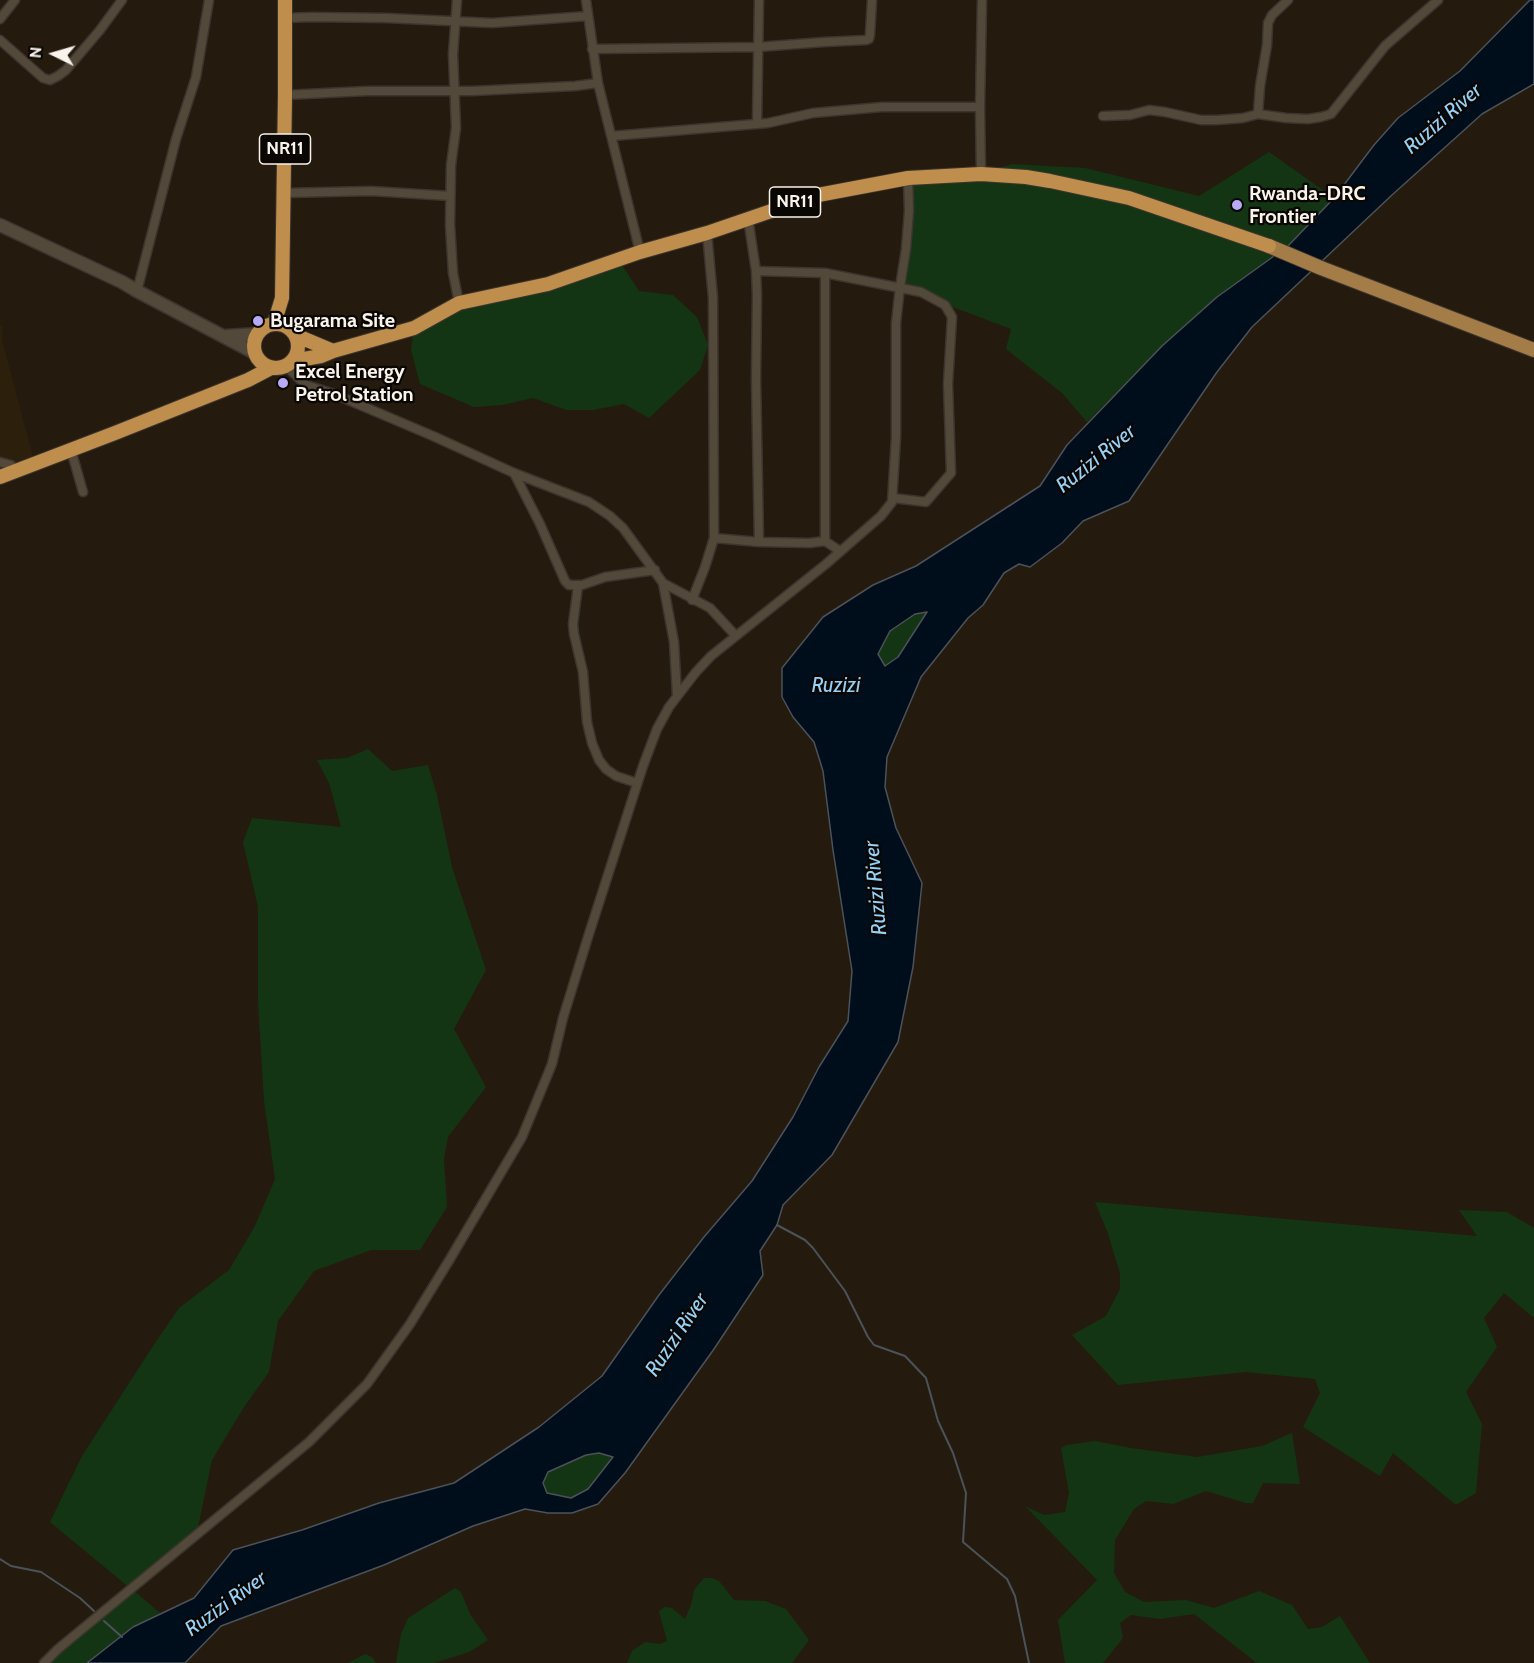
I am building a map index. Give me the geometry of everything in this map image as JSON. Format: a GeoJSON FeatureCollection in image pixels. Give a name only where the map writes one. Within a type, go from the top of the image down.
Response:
{"type":"FeatureCollection","features":[{"type":"Feature","properties":{"kind":"highway","name":"NR11"},"geometry":{"type":"LineString","coordinates":[[274,324],[282,298],[285,0]]}},
{"type":"Feature","properties":{"kind":"highway","name":"NR11"},"geometry":{"type":"LineString","coordinates":[[289,364],[414,328],[459,303],[548,284],[818,195],[908,178],[981,174],[1050,181],[1129,198],[1269,246]]}},
{"type":"Feature","properties":{"kind":"highway","name":"NR11"},"geometry":{"type":"LineString","coordinates":[[282,298],[293,332]]}},
{"type":"Feature","properties":{"kind":"highway"},"geometry":{"type":"LineString","coordinates":[[293,332],[298,342],[298,350],[289,364],[278,368],[262,364],[255,353],[254,343],[263,328],[274,324],[283,325],[333,351]]}},
{"type":"Feature","properties":{"kind":"highway"},"geometry":{"type":"LineString","coordinates":[[0,477],[248,380],[271,368]]}},
{"type":"Feature","properties":{"kind":"main road"},"geometry":{"type":"LineString","coordinates":[[0,225],[122,282],[255,353]]}},
{"type":"Feature","properties":{"kind":"main road"},"geometry":{"type":"LineString","coordinates":[[1269,246],[1534,351]]}},
{"type":"Feature","properties":{"kind":"main road"},"geometry":{"type":"LineString","coordinates":[[225,337],[258,334]]}},
{"type":"Feature","properties":{"kind":"street"},"geometry":{"type":"LineString","coordinates":[[0,19],[15,0]]}},
{"type":"Feature","properties":{"kind":"street"},"geometry":{"type":"LineString","coordinates":[[0,40],[43,78],[50,80],[66,70],[122,0]]}},
{"type":"Feature","properties":{"kind":"street"},"geometry":{"type":"LineString","coordinates":[[137,291],[176,139],[196,77],[209,0]]}},
{"type":"Feature","properties":{"kind":"street"},"geometry":{"type":"LineString","coordinates":[[457,0],[453,54],[456,128],[450,196],[451,250],[459,303]]}},
{"type":"Feature","properties":{"kind":"street"},"geometry":{"type":"LineString","coordinates":[[586,0],[598,83],[640,252]]}},
{"type":"Feature","properties":{"kind":"street"},"geometry":{"type":"LineString","coordinates":[[757,124],[759,0]]}},
{"type":"Feature","properties":{"kind":"street"},"geometry":{"type":"LineString","coordinates":[[592,49],[758,47],[866,40],[869,39],[870,34],[872,0]]}},
{"type":"Feature","properties":{"kind":"street"},"geometry":{"type":"LineString","coordinates":[[981,174],[982,0]]}},
{"type":"Feature","properties":{"kind":"street"},"geometry":{"type":"LineString","coordinates":[[1258,114],[1268,23],[1272,15],[1288,0]]}},
{"type":"Feature","properties":{"kind":"street"},"geometry":{"type":"LineString","coordinates":[[1104,116],[1130,115],[1149,110],[1201,120],[1243,118],[1258,114],[1308,119],[1331,114],[1385,46],[1438,0]]}},
{"type":"Feature","properties":{"kind":"street"},"geometry":{"type":"LineString","coordinates":[[284,18],[387,18],[492,23],[588,16]]}},
{"type":"Feature","properties":{"kind":"street"},"geometry":{"type":"LineString","coordinates":[[285,95],[367,91],[454,91],[598,83]]}},
{"type":"Feature","properties":{"kind":"street"},"geometry":{"type":"LineString","coordinates":[[612,136],[768,123],[813,113],[882,107],[980,107]]}},
{"type":"Feature","properties":{"kind":"street"},"geometry":{"type":"LineString","coordinates":[[44,1663],[58,1649],[309,1443],[367,1384],[410,1324],[522,1137],[552,1064],[563,1018],[638,783],[657,729],[677,695],[711,656],[840,551],[881,516],[892,502],[896,437],[897,323],[909,211],[908,178]]}},
{"type":"Feature","properties":{"kind":"street"},"geometry":{"type":"LineString","coordinates":[[284,193],[371,191],[450,196]]}},
{"type":"Feature","properties":{"kind":"street"},"geometry":{"type":"LineString","coordinates":[[748,218],[757,295],[756,450],[759,542]]}},
{"type":"Feature","properties":{"kind":"street"},"geometry":{"type":"LineString","coordinates":[[692,600],[714,538],[713,310],[707,233]]}},
{"type":"Feature","properties":{"kind":"street"},"geometry":{"type":"LineString","coordinates":[[756,271],[825,273],[921,292],[945,305],[952,317],[948,384],[951,473],[927,502],[893,498]]}},
{"type":"Feature","properties":{"kind":"street"},"geometry":{"type":"LineString","coordinates":[[825,273],[825,541]]}},
{"type":"Feature","properties":{"kind":"street"},"geometry":{"type":"LineString","coordinates":[[289,364],[306,385],[334,394],[514,473],[589,502],[610,516],[623,528],[663,583],[674,642],[677,695]]}},
{"type":"Feature","properties":{"kind":"street"},"geometry":{"type":"LineString","coordinates":[[71,450],[83,492]]}},
{"type":"Feature","properties":{"kind":"street"},"geometry":{"type":"LineString","coordinates":[[0,462],[11,465],[16,471]]}},
{"type":"Feature","properties":{"kind":"street"},"geometry":{"type":"LineString","coordinates":[[514,473],[565,581],[569,585],[578,586],[605,577],[655,570]]}},
{"type":"Feature","properties":{"kind":"street"},"geometry":{"type":"LineString","coordinates":[[714,538],[759,542],[825,541],[840,551]]}},
{"type":"Feature","properties":{"kind":"street"},"geometry":{"type":"LineString","coordinates":[[663,583],[710,608],[736,636]]}},
{"type":"Feature","properties":{"kind":"street"},"geometry":{"type":"LineString","coordinates":[[578,586],[573,624],[583,672],[587,722],[592,743],[599,760],[606,769],[616,776],[638,783]]}},
{"type":"Feature","properties":{"kind":"shaded area"},"geometry":{"type":"Polygon","coordinates":[[[0,325],[3,326],[2,340],[35,464],[16,471],[0,462],[0,325]]]}},
{"type":"Feature","properties":{"kind":"green space"},"geometry":{"type":"Polygon","coordinates":[[[1269,152],[1334,198],[1288,246],[1217,297],[1162,346],[1087,422],[1062,393],[1006,349],[1011,329],[900,287],[908,178],[981,174],[1012,164],[1085,168],[1199,196],[1269,152]]]}},
{"type":"Feature","properties":{"kind":"green space"},"geometry":{"type":"Polygon","coordinates":[[[618,259],[639,291],[673,295],[697,317],[708,345],[700,370],[649,418],[624,404],[593,410],[566,410],[533,398],[502,405],[474,407],[420,384],[411,350],[414,328],[459,303],[618,259]]]}},
{"type":"Feature","properties":{"kind":"green space"},"geometry":{"type":"Polygon","coordinates":[[[927,612],[898,657],[885,666],[878,654],[890,631],[915,614],[927,612]]]}},
{"type":"Feature","properties":{"kind":"green space"},"geometry":{"type":"Polygon","coordinates":[[[368,749],[392,771],[428,765],[437,795],[452,867],[486,970],[454,1029],[486,1087],[448,1137],[444,1159],[447,1207],[420,1250],[371,1250],[314,1271],[278,1321],[269,1372],[244,1407],[212,1460],[196,1537],[132,1589],[160,1613],[133,1627],[87,1663],[44,1663],[131,1589],[50,1522],[82,1456],[179,1308],[229,1270],[255,1226],[275,1179],[264,1101],[258,1001],[258,907],[243,842],[252,818],[341,827],[329,783],[317,760],[347,758],[368,749]]]}},
{"type":"Feature","properties":{"kind":"green space"},"geometry":{"type":"Polygon","coordinates":[[[1095,1202],[1477,1236],[1459,1210],[1507,1212],[1534,1228],[1534,1318],[1504,1293],[1484,1318],[1497,1347],[1466,1392],[1482,1424],[1476,1493],[1456,1505],[1393,1453],[1380,1476],[1303,1427],[1320,1393],[1315,1379],[1246,1372],[1118,1385],[1072,1335],[1106,1316],[1120,1289],[1120,1273],[1095,1202]]]}},
{"type":"Feature","properties":{"kind":"green space"},"geometry":{"type":"Polygon","coordinates":[[[1292,1433],[1300,1484],[1263,1483],[1253,1503],[1206,1491],[1173,1504],[1146,1501],[1134,1509],[1115,1540],[1114,1573],[1125,1592],[1144,1602],[1186,1600],[1214,1608],[1259,1591],[1292,1605],[1308,1629],[1322,1627],[1340,1616],[1370,1663],[1257,1663],[1194,1614],[1160,1619],[1131,1615],[1120,1623],[1123,1638],[1103,1663],[1065,1663],[1058,1620],[1097,1580],[1025,1506],[1044,1515],[1065,1512],[1069,1493],[1061,1448],[1095,1441],[1197,1457],[1262,1446],[1292,1433]]]}},
{"type":"Feature","properties":{"kind":"green space"},"geometry":{"type":"Polygon","coordinates":[[[599,1453],[613,1457],[588,1489],[571,1498],[547,1493],[543,1483],[548,1472],[586,1454],[599,1453]]]}},
{"type":"Feature","properties":{"kind":"green space"},"geometry":{"type":"Polygon","coordinates":[[[704,1578],[719,1581],[734,1600],[765,1601],[786,1609],[809,1640],[792,1663],[627,1663],[632,1651],[645,1642],[660,1644],[667,1641],[659,1611],[665,1607],[672,1608],[685,1619],[694,1590],[704,1578]]]}},
{"type":"Feature","properties":{"kind":"green space"},"geometry":{"type":"Polygon","coordinates":[[[455,1588],[461,1592],[470,1614],[488,1640],[469,1652],[434,1663],[396,1663],[401,1634],[408,1618],[455,1588]]]}},
{"type":"Feature","properties":{"kind":"green space"},"geometry":{"type":"Polygon","coordinates":[[[365,1654],[372,1657],[376,1663],[348,1663],[365,1654]]]}},
{"type":"Feature","properties":{"kind":"water","name":"Ruzizi"},"geometry":{"type":"Polygon","coordinates":[[[1530,0],[1534,0],[1534,84],[1482,114],[1252,327],[1217,372],[1129,501],[1083,521],[1062,543],[1030,567],[1019,564],[1004,573],[983,605],[968,618],[921,677],[887,757],[885,787],[896,828],[922,883],[913,967],[898,1042],[832,1155],[783,1205],[777,1225],[760,1251],[763,1275],[714,1349],[625,1473],[598,1504],[572,1513],[548,1513],[525,1509],[473,1526],[384,1565],[221,1626],[185,1663],[87,1663],[133,1627],[194,1598],[233,1550],[302,1530],[379,1503],[454,1483],[539,1427],[602,1376],[659,1295],[752,1181],[793,1117],[819,1067],[848,1021],[852,971],[823,771],[814,742],[793,717],[782,697],[782,668],[823,617],[873,585],[916,566],[1040,486],[1067,445],[1162,346],[1217,297],[1288,246],[1334,198],[1374,145],[1398,118],[1460,71],[1530,0]],[[927,612],[915,614],[890,631],[878,654],[885,666],[898,657],[927,612]],[[599,1453],[586,1455],[548,1472],[543,1483],[547,1493],[571,1498],[588,1489],[613,1457],[599,1453]]]}},
{"type":"Feature","properties":{"kind":"waterway"},"geometry":{"type":"LineString","coordinates":[[777,1225],[805,1240],[813,1248],[845,1291],[874,1345],[905,1356],[926,1378],[938,1421],[953,1453],[966,1493],[963,1542],[1007,1579],[1015,1596],[1029,1663]]}},
{"type":"Feature","properties":{"kind":"waterway"},"geometry":{"type":"LineString","coordinates":[[0,1559],[11,1566],[41,1572],[80,1598],[94,1611]]}},
{"type":"Feature","properties":{"kind":"waterway"},"geometry":{"type":"LineString","coordinates":[[104,1621],[122,1637]]}},
{"type":"Feature","properties":{"kind":"place","name":"Rwanda-DRC Frontier"},"geometry":{"type":"Point","coordinates":[1237,205]}},
{"type":"Feature","properties":{"kind":"place","name":"Bugarama Site"},"geometry":{"type":"Point","coordinates":[258,321]}},
{"type":"Feature","properties":{"kind":"place","name":"Excel Energy Petrol Station"},"geometry":{"type":"Point","coordinates":[283,383]}},
{"type":"Feature","properties":{"kind":"water label","name":"Ruzizi River"},"geometry":{"type":"Point","coordinates":[1443,119]}},
{"type":"Feature","properties":{"kind":"water label","name":"Ruzizi River"},"geometry":{"type":"Point","coordinates":[1096,459]}},
{"type":"Feature","properties":{"kind":"water label","name":"Ruzizi River"},"geometry":{"type":"Point","coordinates":[876,888]}},
{"type":"Feature","properties":{"kind":"water label","name":"Ruzizi River"},"geometry":{"type":"Point","coordinates":[677,1335]}},
{"type":"Feature","properties":{"kind":"water label","name":"Ruzizi River"},"geometry":{"type":"Point","coordinates":[226,1604]}}]}
